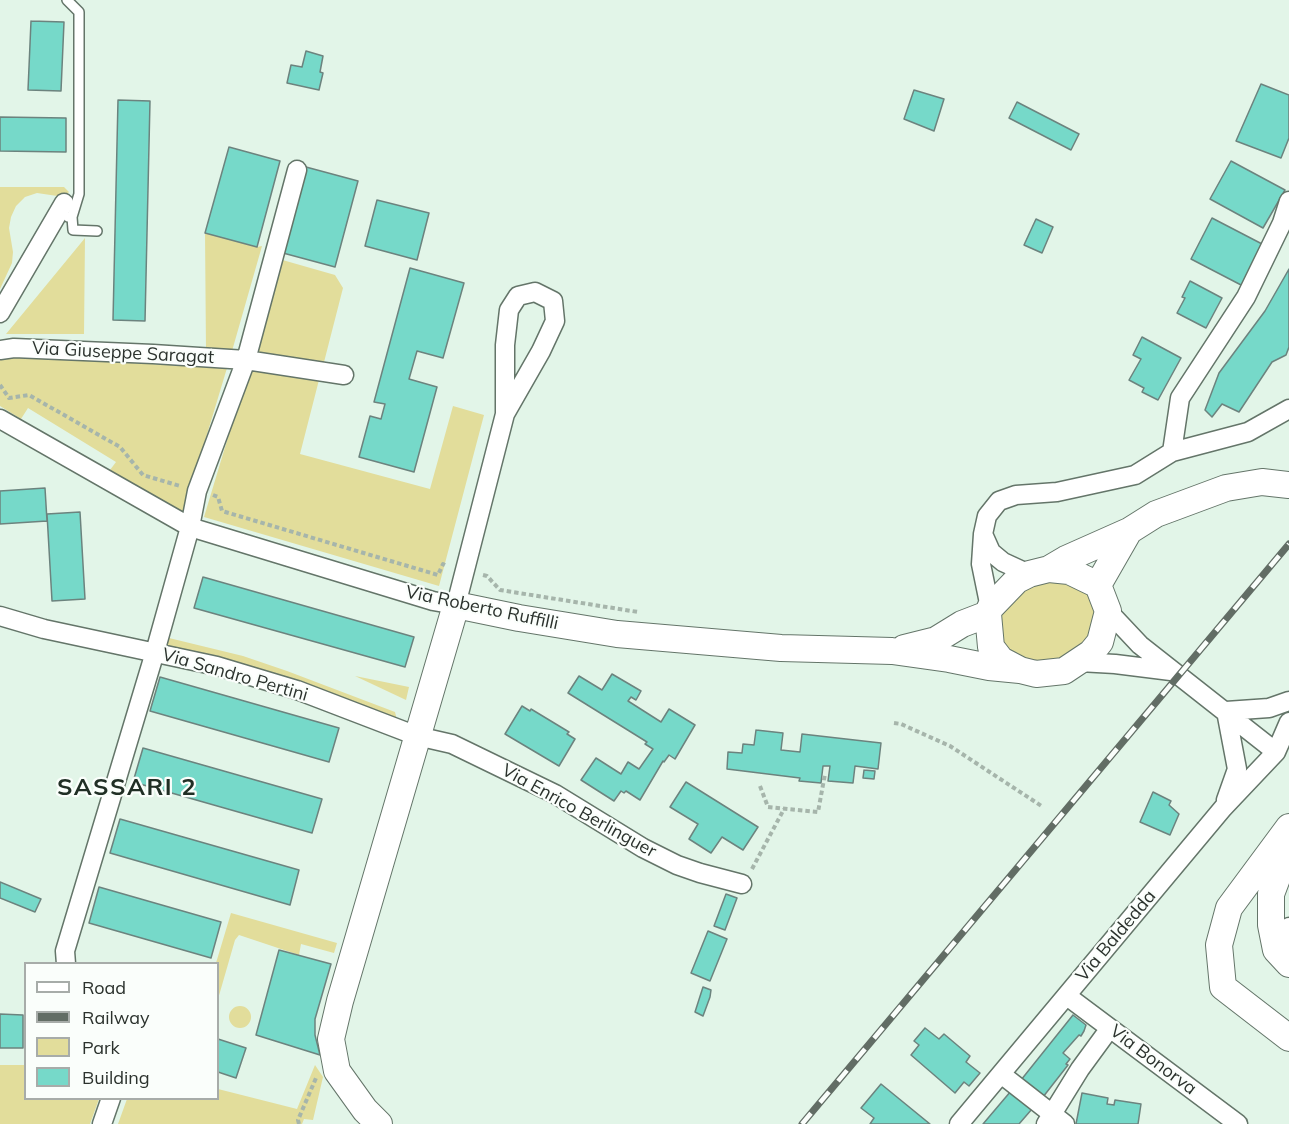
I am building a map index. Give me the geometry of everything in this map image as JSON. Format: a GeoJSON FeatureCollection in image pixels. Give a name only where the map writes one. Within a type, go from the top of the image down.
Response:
{"type":"FeatureCollection","features":[{"type":"Feature","properties":{"kind":"street"},"geometry":{"type":"LineString","coordinates":[[0,616],[44,629],[155,652],[190,527],[197,491],[246,360],[297,170]]}},
{"type":"Feature","properties":{"kind":"street"},"geometry":{"type":"LineString","coordinates":[[1172,452],[1180,399],[1246,297],[1282,223],[1289,201]]}},
{"type":"Feature","properties":{"kind":"street"},"geometry":{"type":"LineString","coordinates":[[0,312],[64,212]]}},
{"type":"Feature","properties":{"kind":"street"},"geometry":{"type":"LineString","coordinates":[[379,1124],[365,1110],[338,1071],[331,1039],[417,736],[456,569],[505,414],[541,351],[555,321],[553,301],[535,292],[518,296],[509,310],[505,345],[505,414]]}},
{"type":"Feature","properties":{"kind":"street","name":"Via Giuseppe Saragat"},"geometry":{"type":"LineString","coordinates":[[0,350],[14,348],[141,353],[246,360],[344,375]]}},
{"type":"Feature","properties":{"kind":"street"},"geometry":{"type":"LineString","coordinates":[[1108,611],[1100,642],[1080,662],[1064,671],[1036,674],[1020,670],[1001,660],[991,647],[989,611],[981,564],[987,516],[999,501],[1016,495],[1057,492],[1135,476],[1172,452],[1248,432],[1289,409]]}},
{"type":"Feature","properties":{"kind":"street","name":"Via Roberto Ruffilli"},"geometry":{"type":"LineString","coordinates":[[0,419],[190,527],[448,603],[519,618],[617,634],[781,648],[892,651],[1020,670]]}},
{"type":"Feature","properties":{"kind":"street"},"geometry":{"type":"LineString","coordinates":[[989,611],[1017,580],[1129,531],[1156,514],[1227,488],[1262,482],[1289,485]]}},
{"type":"Feature","properties":{"kind":"street"},"geometry":{"type":"LineString","coordinates":[[1098,585],[1129,531]]}},
{"type":"Feature","properties":{"kind":"street"},"geometry":{"type":"LineString","coordinates":[[984,534],[991,552],[1003,562],[1039,572],[1069,571],[1098,585],[1108,611],[1140,645],[1276,752]]}},
{"type":"Feature","properties":{"kind":"street","name":"Via Roberto Ruffilli"},"geometry":{"type":"LineString","coordinates":[[892,651],[936,640],[989,611]]}},
{"type":"Feature","properties":{"kind":"street","name":"Via Sandro Pertini"},"geometry":{"type":"LineString","coordinates":[[66,962],[65,951],[155,652],[217,666],[297,690],[417,736]]}},
{"type":"Feature","properties":{"kind":"street"},"geometry":{"type":"LineString","coordinates":[[1080,662],[1173,672]]}},
{"type":"Feature","properties":{"kind":"street"},"geometry":{"type":"LineString","coordinates":[[1226,711],[1269,708],[1289,701]]}},
{"type":"Feature","properties":{"kind":"street"},"geometry":{"type":"LineString","coordinates":[[1223,808],[1237,769],[1226,711]]}},
{"type":"Feature","properties":{"kind":"street","name":"Via Baldedda"},"geometry":{"type":"LineString","coordinates":[[959,1124],[1223,808],[1276,752],[1289,722]]}},
{"type":"Feature","properties":{"kind":"street","name":"Via Enrico Berlinguer"},"geometry":{"type":"LineString","coordinates":[[417,736],[452,744],[511,771],[676,865],[741,884]]}},
{"type":"Feature","properties":{"kind":"street"},"geometry":{"type":"LineString","coordinates":[[1289,827],[1229,908],[1219,945],[1223,987],[1289,1038]]}},
{"type":"Feature","properties":{"kind":"street"},"geometry":{"type":"LineString","coordinates":[[1282,957],[1271,925],[1271,894],[1279,873],[1289,860]]}},
{"type":"Feature","properties":{"kind":"street"},"geometry":{"type":"LineString","coordinates":[[1282,957],[1289,927]]}},
{"type":"Feature","properties":{"kind":"street","name":"Via Bonorva"},"geometry":{"type":"LineString","coordinates":[[1067,996],[1238,1124]]}},
{"type":"Feature","properties":{"kind":"street"},"geometry":{"type":"LineString","coordinates":[[1001,1074],[1054,1120],[1080,1069],[1110,1028]]}},
{"type":"Feature","properties":{"kind":"street"},"geometry":{"type":"LineString","coordinates":[[102,1124],[110,1100]]}},
{"type":"Feature","properties":{"kind":"lane"},"geometry":{"type":"LineString","coordinates":[[67,0],[79,12],[79,194],[64,212],[74,230],[97,231]]}},
{"type":"Feature","properties":{"kind":"path"},"geometry":{"type":"LineString","coordinates":[[0,385],[9,398],[29,395],[120,447],[143,475],[218,496],[222,511],[438,574],[443,564],[487,576],[500,590],[640,612]]}},
{"type":"Feature","properties":{"kind":"path"},"geometry":{"type":"LineString","coordinates":[[448,603],[456,569]]}},
{"type":"Feature","properties":{"kind":"path"},"geometry":{"type":"LineString","coordinates":[[894,723],[950,746],[1043,807]]}},
{"type":"Feature","properties":{"kind":"path"},"geometry":{"type":"LineString","coordinates":[[760,786],[768,807],[818,812],[825,774]]}},
{"type":"Feature","properties":{"kind":"path"},"geometry":{"type":"LineString","coordinates":[[741,884],[757,862],[784,809]]}},
{"type":"Feature","properties":{"kind":"path"},"geometry":{"type":"LineString","coordinates":[[299,1124],[298,1120],[320,1069]]}},
{"type":"Feature","properties":{"kind":"green space"},"geometry":{"type":"Polygon","coordinates":[[[0,187],[64,187],[69,192],[64,197],[37,193],[25,197],[16,206],[9,228],[13,252],[12,263],[0,289],[0,187]]]}},
{"type":"Feature","properties":{"kind":"green space"},"geometry":{"type":"Polygon","coordinates":[[[205,233],[257,247],[262,246],[230,358],[206,351],[205,233]]]}},
{"type":"Feature","properties":{"kind":"green space"},"geometry":{"type":"Polygon","coordinates":[[[85,238],[84,334],[6,334],[85,238]]]}},
{"type":"Feature","properties":{"kind":"green space"},"geometry":{"type":"Polygon","coordinates":[[[279,259],[335,275],[343,288],[323,366],[251,360],[279,259]]]}},
{"type":"Feature","properties":{"kind":"green space"},"geometry":{"type":"Polygon","coordinates":[[[0,356],[227,368],[183,514],[110,470],[116,462],[28,408],[21,419],[0,406],[0,356]]]}},
{"type":"Feature","properties":{"kind":"green space"},"geometry":{"type":"Polygon","coordinates":[[[248,371],[320,376],[300,454],[430,489],[453,406],[484,415],[439,586],[204,517],[248,371]]]}},
{"type":"Feature","properties":{"kind":"green space"},"geometry":{"type":"Polygon","coordinates":[[[1064,580],[1092,597],[1097,617],[1090,638],[1068,656],[1041,665],[1006,651],[998,638],[998,622],[1009,602],[1026,587],[1064,580]]]}},
{"type":"Feature","properties":{"kind":"green space"},"geometry":{"type":"Polygon","coordinates":[[[169,638],[243,656],[287,671],[395,712],[397,720],[166,647],[169,638]]]}},
{"type":"Feature","properties":{"kind":"green space"},"geometry":{"type":"Polygon","coordinates":[[[355,676],[409,687],[406,700],[355,676]]]}},
{"type":"Feature","properties":{"kind":"green space"},"geometry":{"type":"Polygon","coordinates":[[[231,913],[337,943],[334,953],[301,944],[299,955],[239,935],[235,940],[219,996],[219,962],[216,962],[231,913]]]}},
{"type":"Feature","properties":{"kind":"green space"},"geometry":{"type":"Polygon","coordinates":[[[236,1006],[244,1006],[251,1013],[251,1021],[244,1028],[236,1028],[229,1021],[229,1013],[236,1006]]]}},
{"type":"Feature","properties":{"kind":"green space"},"geometry":{"type":"Polygon","coordinates":[[[0,1065],[24,1065],[24,1100],[99,1100],[90,1124],[0,1124],[0,1065]]]}},
{"type":"Feature","properties":{"kind":"green space"},"geometry":{"type":"Polygon","coordinates":[[[315,1065],[323,1077],[313,1120],[304,1119],[302,1124],[118,1124],[127,1100],[219,1100],[219,1089],[297,1109],[315,1065]]]}},
{"type":"Feature","properties":{"kind":"building"},"geometry":{"type":"Polygon","coordinates":[[[31,21],[64,22],[61,91],[28,90],[31,21]]]}},
{"type":"Feature","properties":{"kind":"building"},"geometry":{"type":"Polygon","coordinates":[[[306,51],[323,56],[320,72],[323,73],[319,90],[287,83],[291,65],[302,67],[306,51]]]}},
{"type":"Feature","properties":{"kind":"building"},"geometry":{"type":"Polygon","coordinates":[[[1261,84],[1289,95],[1289,138],[1281,158],[1236,141],[1261,84]]]}},
{"type":"Feature","properties":{"kind":"building"},"geometry":{"type":"Polygon","coordinates":[[[914,90],[944,99],[934,131],[904,119],[914,90]]]}},
{"type":"Feature","properties":{"kind":"building"},"geometry":{"type":"Polygon","coordinates":[[[118,100],[150,101],[145,321],[113,320],[118,100]]]}},
{"type":"Feature","properties":{"kind":"building"},"geometry":{"type":"Polygon","coordinates":[[[1017,102],[1079,134],[1071,150],[1009,118],[1017,102]]]}},
{"type":"Feature","properties":{"kind":"building"},"geometry":{"type":"Polygon","coordinates":[[[0,117],[66,118],[66,152],[0,151],[0,117]]]}},
{"type":"Feature","properties":{"kind":"building"},"geometry":{"type":"Polygon","coordinates":[[[229,147],[280,161],[257,247],[205,233],[229,147]]]}},
{"type":"Feature","properties":{"kind":"building"},"geometry":{"type":"Polygon","coordinates":[[[1231,161],[1285,190],[1263,228],[1210,199],[1231,161]]]}},
{"type":"Feature","properties":{"kind":"building"},"geometry":{"type":"Polygon","coordinates":[[[306,167],[358,181],[335,267],[283,253],[306,167]]]}},
{"type":"Feature","properties":{"kind":"building"},"geometry":{"type":"Polygon","coordinates":[[[377,200],[429,213],[417,260],[365,246],[377,200]]]}},
{"type":"Feature","properties":{"kind":"building"},"geometry":{"type":"Polygon","coordinates":[[[1212,218],[1264,245],[1243,286],[1191,259],[1212,218]]]}},
{"type":"Feature","properties":{"kind":"building"},"geometry":{"type":"Polygon","coordinates":[[[1036,219],[1053,227],[1042,253],[1024,245],[1036,219]]]}},
{"type":"Feature","properties":{"kind":"building"},"geometry":{"type":"Polygon","coordinates":[[[410,268],[464,283],[443,358],[417,351],[409,379],[437,387],[414,472],[359,457],[370,416],[381,419],[385,404],[374,402],[410,268]]]}},
{"type":"Feature","properties":{"kind":"building"},"geometry":{"type":"Polygon","coordinates":[[[1289,269],[1289,347],[1286,355],[1272,362],[1239,412],[1222,404],[1212,417],[1205,410],[1219,373],[1265,311],[1289,269]]]}},
{"type":"Feature","properties":{"kind":"building"},"geometry":{"type":"Polygon","coordinates":[[[1190,281],[1222,298],[1206,328],[1177,313],[1190,281]]]}},
{"type":"Feature","properties":{"kind":"building"},"geometry":{"type":"Polygon","coordinates":[[[1142,337],[1181,358],[1158,400],[1142,392],[1144,388],[1129,380],[1141,359],[1133,355],[1142,337]]]}},
{"type":"Feature","properties":{"kind":"building"},"geometry":{"type":"Polygon","coordinates":[[[45,488],[47,521],[0,524],[0,491],[45,488]]]}},
{"type":"Feature","properties":{"kind":"building"},"geometry":{"type":"Polygon","coordinates":[[[80,512],[85,599],[52,601],[47,514],[80,512]]]}},
{"type":"Feature","properties":{"kind":"building"},"geometry":{"type":"Polygon","coordinates":[[[203,577],[414,637],[405,667],[194,608],[203,577]]]}},
{"type":"Feature","properties":{"kind":"building"},"geometry":{"type":"Polygon","coordinates":[[[612,674],[641,691],[636,700],[631,697],[628,701],[661,722],[669,709],[695,725],[675,759],[669,755],[663,761],[640,800],[626,791],[624,793],[621,791],[614,801],[581,780],[596,758],[621,774],[628,762],[639,769],[653,749],[645,744],[647,742],[568,693],[579,676],[602,690],[612,674]]]}},
{"type":"Feature","properties":{"kind":"building"},"geometry":{"type":"Polygon","coordinates":[[[160,677],[339,728],[329,762],[150,711],[160,677]]]}},
{"type":"Feature","properties":{"kind":"building"},"geometry":{"type":"Polygon","coordinates":[[[522,706],[569,732],[567,734],[575,739],[559,766],[505,734],[522,706]]]}},
{"type":"Feature","properties":{"kind":"building"},"geometry":{"type":"Polygon","coordinates":[[[756,730],[783,733],[781,750],[800,752],[802,734],[881,743],[878,769],[855,766],[853,783],[828,781],[830,766],[823,766],[821,783],[799,781],[800,778],[727,769],[728,752],[742,753],[743,744],[754,745],[756,730]]]}},
{"type":"Feature","properties":{"kind":"building"},"geometry":{"type":"Polygon","coordinates":[[[143,748],[322,799],[312,833],[133,782],[143,748]]]}},
{"type":"Feature","properties":{"kind":"building"},"geometry":{"type":"Polygon","coordinates":[[[864,770],[875,771],[874,779],[863,778],[864,770]]]}},
{"type":"Feature","properties":{"kind":"building"},"geometry":{"type":"Polygon","coordinates":[[[686,782],[758,827],[743,850],[722,837],[711,853],[689,839],[698,824],[670,807],[686,782]]]}},
{"type":"Feature","properties":{"kind":"building"},"geometry":{"type":"Polygon","coordinates":[[[1153,792],[1171,801],[1169,805],[1179,814],[1170,835],[1140,822],[1153,792]]]}},
{"type":"Feature","properties":{"kind":"building"},"geometry":{"type":"Polygon","coordinates":[[[120,819],[299,870],[290,905],[110,853],[120,819]]]}},
{"type":"Feature","properties":{"kind":"building"},"geometry":{"type":"Polygon","coordinates":[[[0,882],[41,899],[35,912],[0,898],[0,882]]]}},
{"type":"Feature","properties":{"kind":"building"},"geometry":{"type":"Polygon","coordinates":[[[99,887],[221,922],[211,958],[89,923],[99,887]]]}},
{"type":"Feature","properties":{"kind":"building"},"geometry":{"type":"Polygon","coordinates":[[[726,894],[737,898],[725,930],[714,926],[726,894]]]}},
{"type":"Feature","properties":{"kind":"building"},"geometry":{"type":"Polygon","coordinates":[[[708,931],[727,939],[710,981],[691,973],[708,931]]]}},
{"type":"Feature","properties":{"kind":"building"},"geometry":{"type":"Polygon","coordinates":[[[279,950],[331,964],[315,1019],[315,1035],[320,1055],[256,1035],[279,950]]]}},
{"type":"Feature","properties":{"kind":"building"},"geometry":{"type":"Polygon","coordinates":[[[703,987],[711,990],[703,1016],[695,1012],[703,987]]]}},
{"type":"Feature","properties":{"kind":"building"},"geometry":{"type":"Polygon","coordinates":[[[0,1014],[23,1015],[23,1048],[0,1048],[0,1014]]]}},
{"type":"Feature","properties":{"kind":"building"},"geometry":{"type":"Polygon","coordinates":[[[1073,1015],[1086,1025],[1084,1031],[1063,1053],[1070,1059],[1066,1064],[1068,1065],[1043,1097],[1021,1080],[1073,1015]]]}},
{"type":"Feature","properties":{"kind":"building"},"geometry":{"type":"Polygon","coordinates":[[[925,1028],[939,1039],[944,1034],[970,1056],[966,1062],[980,1073],[969,1086],[964,1082],[955,1093],[911,1055],[919,1045],[914,1041],[925,1028]]]}},
{"type":"Feature","properties":{"kind":"building"},"geometry":{"type":"Polygon","coordinates":[[[219,1039],[246,1048],[236,1078],[219,1072],[219,1039]]]}},
{"type":"Feature","properties":{"kind":"building"},"geometry":{"type":"Polygon","coordinates":[[[881,1084],[930,1124],[870,1124],[874,1118],[861,1108],[881,1084]]]}},
{"type":"Feature","properties":{"kind":"building"},"geometry":{"type":"Polygon","coordinates":[[[1011,1091],[1032,1109],[1019,1124],[983,1124],[1011,1091]]]}},
{"type":"Feature","properties":{"kind":"building"},"geometry":{"type":"Polygon","coordinates":[[[1082,1093],[1108,1098],[1107,1104],[1114,1105],[1115,1100],[1141,1104],[1138,1124],[1076,1124],[1082,1093]]]}},
{"type":"Feature","properties":{"kind":"railway"},"geometry":{"type":"LineString","coordinates":[[802,1124],[1289,544]]}},
{"type":"Feature","properties":{"kind":"district","name":"SASSARI 2"},"geometry":{"type":"Point","coordinates":[127,788]}}]}
